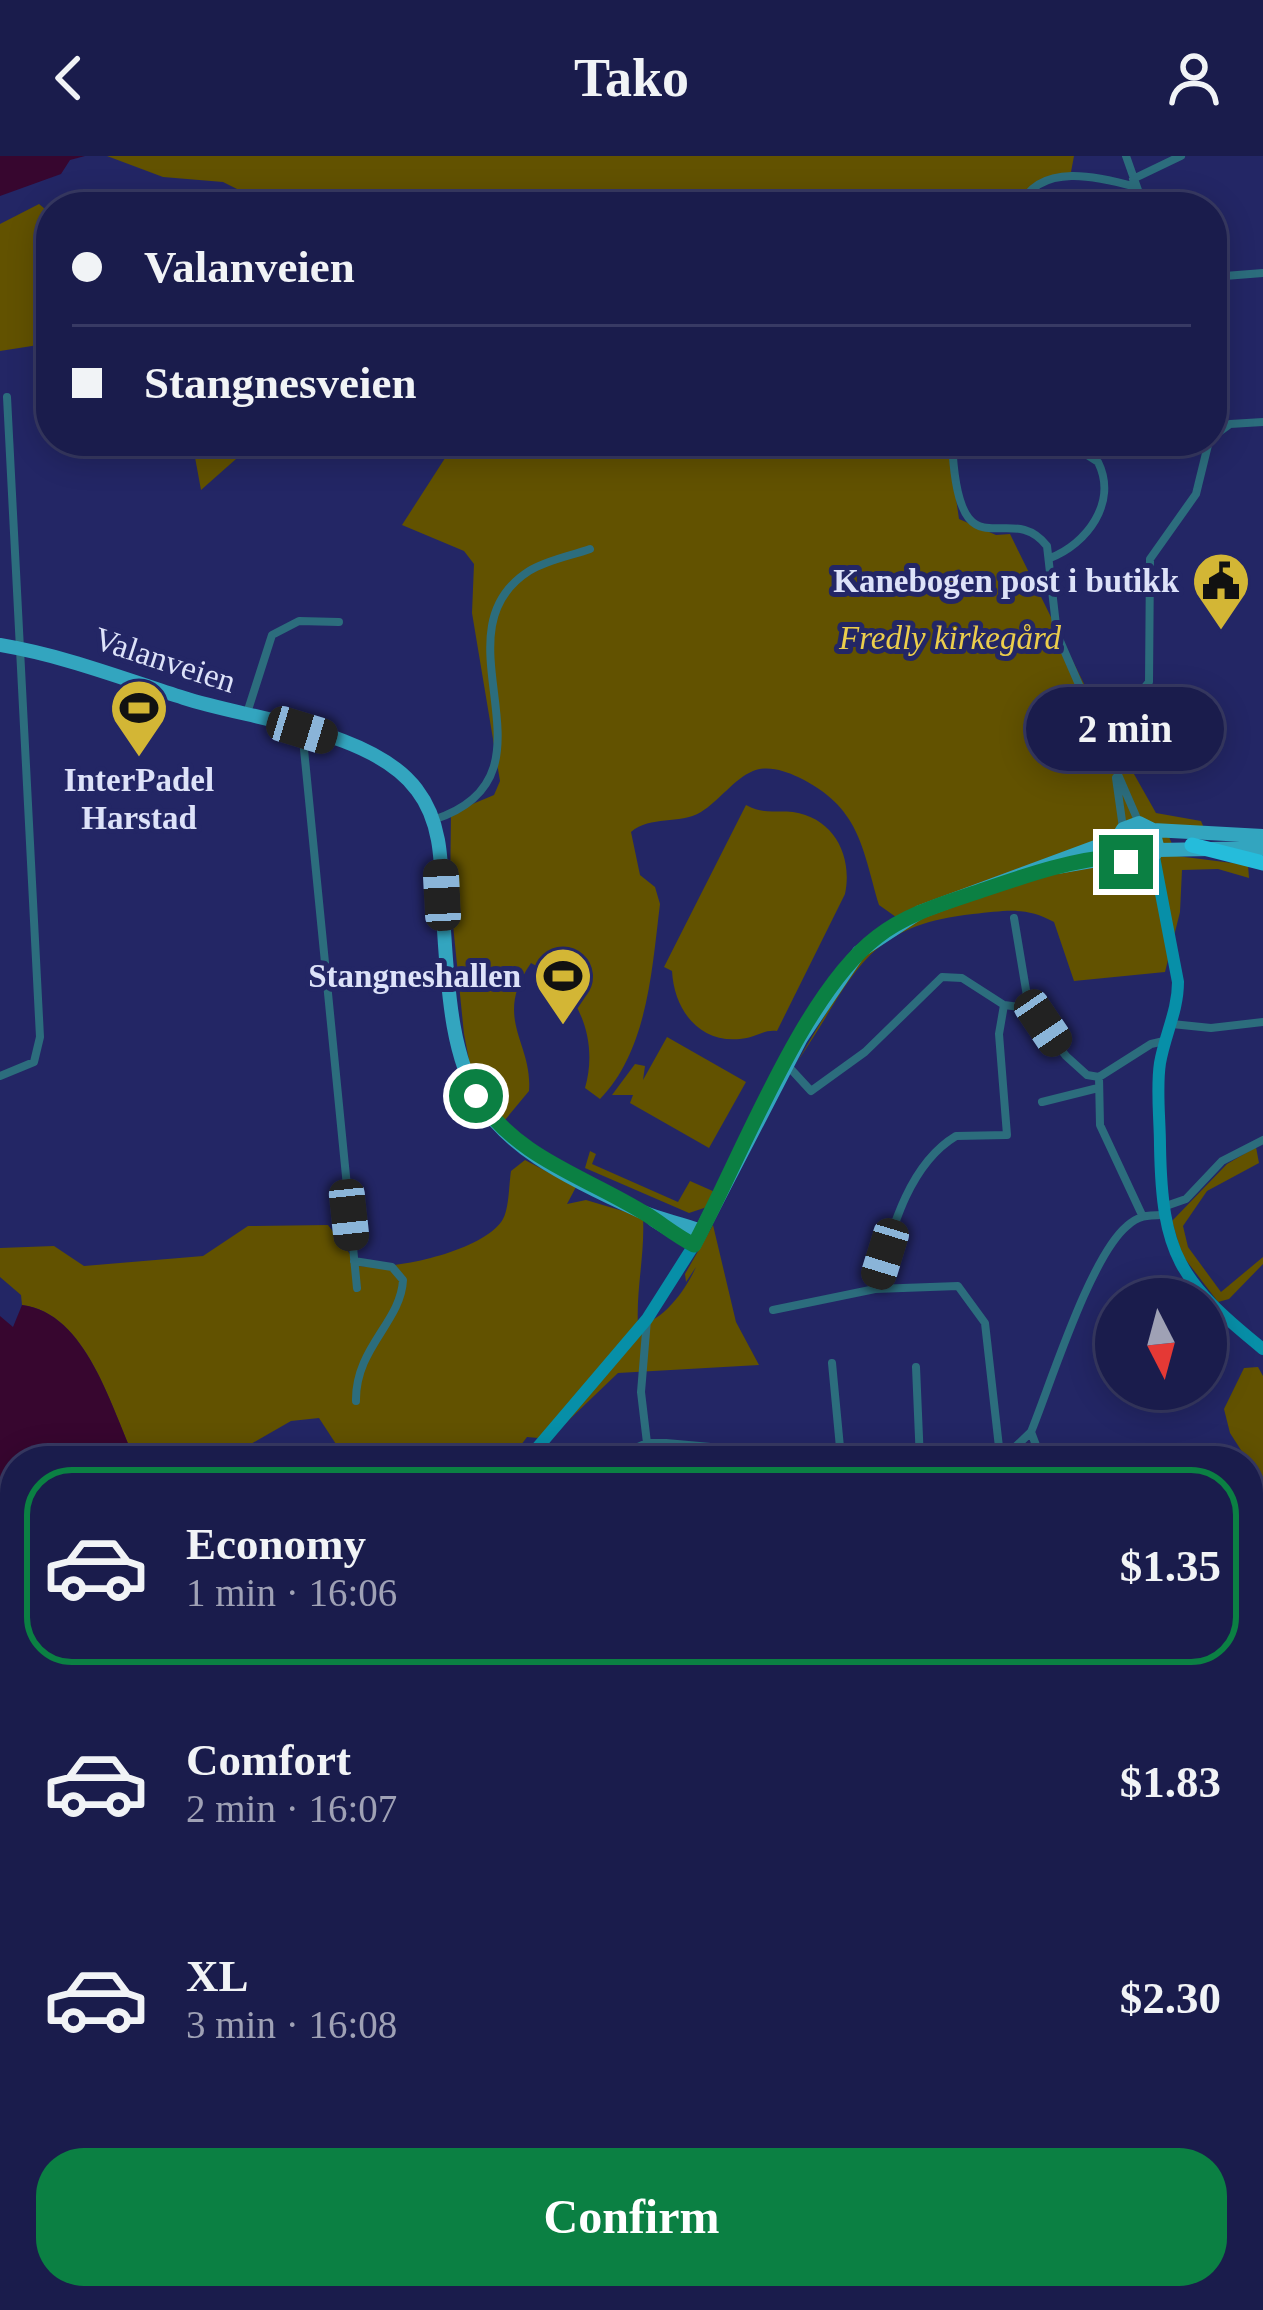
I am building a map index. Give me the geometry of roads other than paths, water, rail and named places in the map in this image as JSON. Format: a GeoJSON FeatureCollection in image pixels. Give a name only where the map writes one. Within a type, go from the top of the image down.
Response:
{"type":"FeatureCollection","features":[{"type":"Feature","properties":{"kind":"highway"},"geometry":{"type":"LineString","coordinates":[[1192,845],[1263,863]]}},
{"type":"Feature","properties":{"kind":"main road","name":"Valanveien"},"geometry":{"type":"LineString","coordinates":[[0,645],[73,658],[386,761],[414,786],[434,820]]}},
{"type":"Feature","properties":{"kind":"main road"},"geometry":{"type":"LineString","coordinates":[[434,820],[449,1016],[458,1057],[476,1096],[517,1144],[697,1238],[837,980],[874,939],[920,912],[1146,827],[1263,836]]}},
{"type":"Feature","properties":{"kind":"main road"},"geometry":{"type":"LineString","coordinates":[[1146,827],[1150,857]]}},
{"type":"Feature","properties":{"kind":"main road"},"geometry":{"type":"LineString","coordinates":[[1120,834],[1120,856]]}},
{"type":"Feature","properties":{"kind":"main road"},"geometry":{"type":"LineString","coordinates":[[1046,868],[1120,856],[1150,857],[1192,845],[1263,848]]}},
{"type":"Feature","properties":{"kind":"street"},"geometry":{"type":"LineString","coordinates":[[1126,156],[1138,192]]}},
{"type":"Feature","properties":{"kind":"street"},"geometry":{"type":"LineString","coordinates":[[1032,192],[1068,175],[1135,183],[1181,156]]}},
{"type":"Feature","properties":{"kind":"street"},"geometry":{"type":"LineString","coordinates":[[1227,276],[1263,273]]}},
{"type":"Feature","properties":{"kind":"street"},"geometry":{"type":"LineString","coordinates":[[0,1076],[27,1069],[40,1052],[8,397]]}},
{"type":"Feature","properties":{"kind":"street"},"geometry":{"type":"LineString","coordinates":[[1227,426],[1263,422]]}},
{"type":"Feature","properties":{"kind":"street"},"geometry":{"type":"LineString","coordinates":[[953,456],[955,492],[962,512],[976,525],[1040,537],[1050,558],[1057,634],[1116,776],[1146,827]]}},
{"type":"Feature","properties":{"kind":"street"},"geometry":{"type":"LineString","coordinates":[[1050,558],[1085,538],[1098,511],[1102,470],[1086,456]]}},
{"type":"Feature","properties":{"kind":"street"},"geometry":{"type":"LineString","coordinates":[[1092,717],[1136,698],[1149,682],[1150,560],[1196,494],[1206,456]]}},
{"type":"Feature","properties":{"kind":"street"},"geometry":{"type":"LineString","coordinates":[[434,820],[474,802],[494,775],[498,746],[490,647],[506,596],[530,571],[590,549]]}},
{"type":"Feature","properties":{"kind":"street"},"geometry":{"type":"LineString","coordinates":[[247,715],[272,635],[299,621],[339,622]]}},
{"type":"Feature","properties":{"kind":"street"},"geometry":{"type":"LineString","coordinates":[[302,730],[357,1288]]}},
{"type":"Feature","properties":{"kind":"street"},"geometry":{"type":"LineString","coordinates":[[1116,776],[1120,834]]}},
{"type":"Feature","properties":{"kind":"street"},"geometry":{"type":"LineString","coordinates":[[1150,857],[1178,982],[1160,1063],[1162,1211],[1184,1273],[1263,1349]]}},
{"type":"Feature","properties":{"kind":"street"},"geometry":{"type":"LineString","coordinates":[[1014,918],[1029,1008],[1066,1057],[1098,1083],[1105,1140],[1142,1215]]}},
{"type":"Feature","properties":{"kind":"street"},"geometry":{"type":"LineString","coordinates":[[787,1065],[812,1091],[866,1052],[942,976],[962,978],[1004,1005],[1029,1008]]}},
{"type":"Feature","properties":{"kind":"street"},"geometry":{"type":"LineString","coordinates":[[875,1289],[905,1202],[931,1157],[956,1136],[1007,1135],[999,1034],[1004,1005]]}},
{"type":"Feature","properties":{"kind":"street"},"geometry":{"type":"LineString","coordinates":[[1172,1024],[1211,1028],[1263,1022]]}},
{"type":"Feature","properties":{"kind":"street"},"geometry":{"type":"LineString","coordinates":[[1042,1102],[1098,1083],[1151,1044],[1166,1041]]}},
{"type":"Feature","properties":{"kind":"street"},"geometry":{"type":"LineString","coordinates":[[1012,1446],[1030,1432],[1096,1273],[1125,1228],[1142,1215],[1186,1199],[1222,1161],[1263,1140]]}},
{"type":"Feature","properties":{"kind":"street"},"geometry":{"type":"LineString","coordinates":[[539,1446],[647,1319],[697,1238]]}},
{"type":"Feature","properties":{"kind":"street"},"geometry":{"type":"LineString","coordinates":[[354,1261],[392,1267],[403,1280],[397,1301],[359,1364],[356,1400]]}},
{"type":"Feature","properties":{"kind":"street"},"geometry":{"type":"LineString","coordinates":[[773,1310],[875,1289],[958,1286],[986,1323],[999,1446]]}},
{"type":"Feature","properties":{"kind":"street"},"geometry":{"type":"LineString","coordinates":[[646,1443],[641,1392],[647,1319]]}},
{"type":"Feature","properties":{"kind":"street"},"geometry":{"type":"LineString","coordinates":[[832,1363],[840,1446]]}},
{"type":"Feature","properties":{"kind":"street"},"geometry":{"type":"LineString","coordinates":[[916,1367],[919,1446]]}},
{"type":"Feature","properties":{"kind":"street"},"geometry":{"type":"LineString","coordinates":[[1030,1432],[1036,1446]]}},
{"type":"Feature","properties":{"kind":"street"},"geometry":{"type":"LineString","coordinates":[[640,1446],[680,1446]]}},
{"type":"Feature","properties":{"kind":"place","name":"Kanebogen post i butikk"},"geometry":{"type":"Point","coordinates":[1221,632]}},
{"type":"Feature","properties":{"kind":"place","name":"InterPadel Harstad"},"geometry":{"type":"Point","coordinates":[139,759]}},
{"type":"Feature","properties":{"kind":"place","name":"Stangneshallen"},"geometry":{"type":"Point","coordinates":[563,1027]}},
{"type":"Feature","properties":{"kind":"park label","name":"Fredly kirkegård"},"geometry":{"type":"Point","coordinates":[950,638]}}]}
